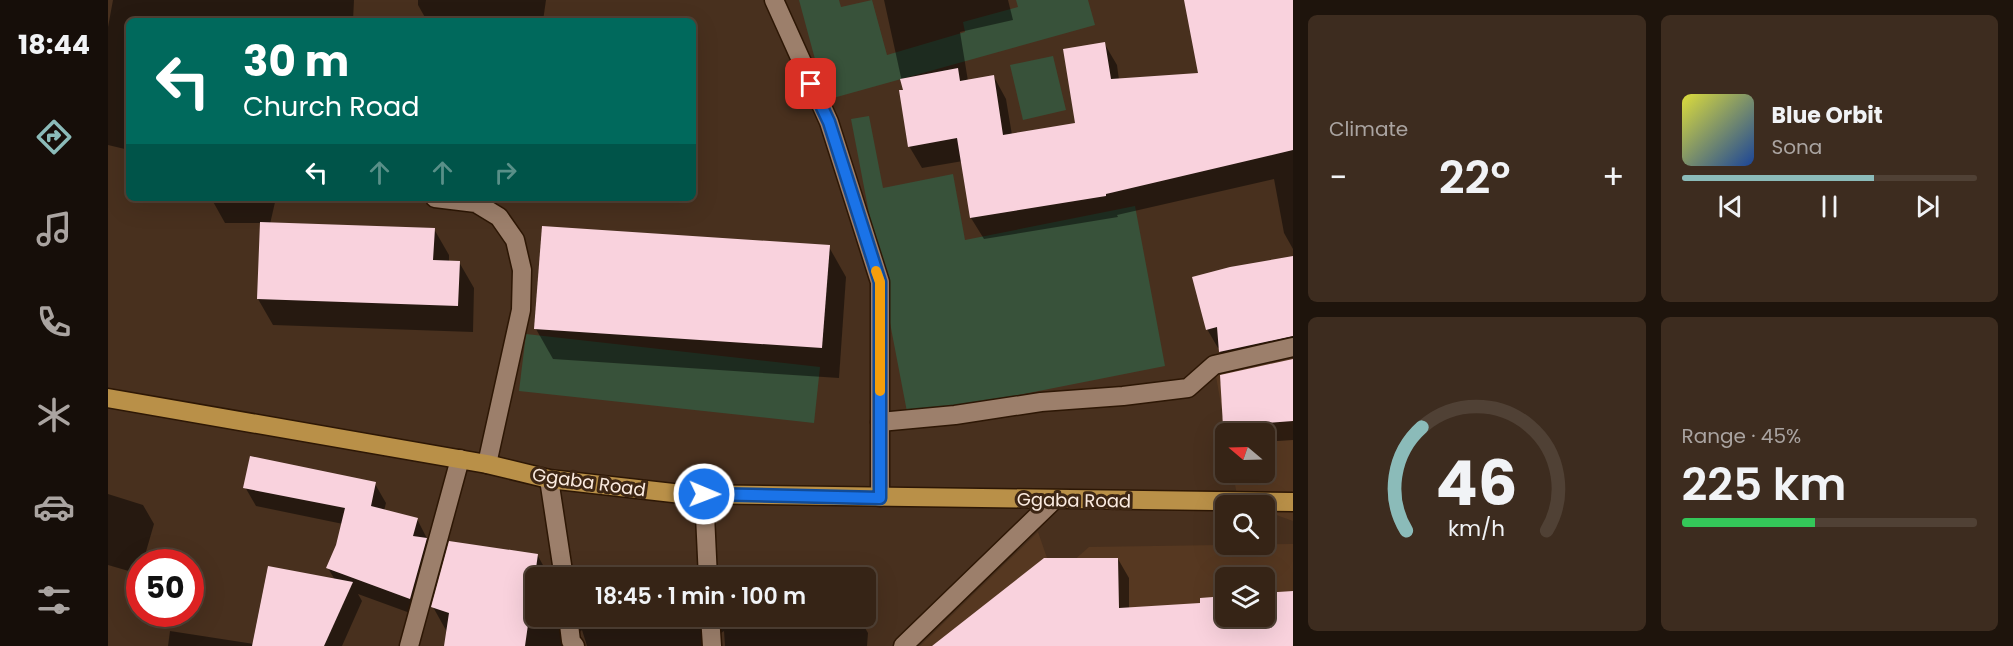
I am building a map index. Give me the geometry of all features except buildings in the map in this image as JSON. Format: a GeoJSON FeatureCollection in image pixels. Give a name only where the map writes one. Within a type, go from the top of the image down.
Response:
{"type":"FeatureCollection","features":[{"type":"Feature","properties":{"kind":"main road","name":"Ggaba Road"},"geometry":{"type":"LineString","coordinates":[[108,398],[460,459],[549,478],[682,494],[1293,502]]}},
{"type":"Feature","properties":{"kind":"street"},"geometry":{"type":"LineString","coordinates":[[774,0],[829,122],[880,282],[880,498]]}},
{"type":"Feature","properties":{"kind":"street"},"geometry":{"type":"LineString","coordinates":[[460,201],[476,203],[499,216],[515,240],[522,270],[520,310],[487,464]]}},
{"type":"Feature","properties":{"kind":"street"},"geometry":{"type":"LineString","coordinates":[[880,422],[955,415],[1041,402],[1124,396],[1188,388],[1214,365],[1293,347]]}},
{"type":"Feature","properties":{"kind":"street"},"geometry":{"type":"LineString","coordinates":[[409,646],[460,459]]}},
{"type":"Feature","properties":{"kind":"street"},"geometry":{"type":"LineString","coordinates":[[549,478],[562,567]]}},
{"type":"Feature","properties":{"kind":"street"},"geometry":{"type":"LineString","coordinates":[[704,494],[707,567]]}},
{"type":"Feature","properties":{"kind":"street"},"geometry":{"type":"LineString","coordinates":[[903,646],[1054,500]]}},
{"type":"Feature","properties":{"kind":"street"},"geometry":{"type":"LineString","coordinates":[[569,627],[571,641],[575,646]]}},
{"type":"Feature","properties":{"kind":"street"},"geometry":{"type":"LineString","coordinates":[[711,627],[712,646]]}},
{"type":"Feature","properties":{"kind":"shaded area"},"geometry":{"type":"Polygon","coordinates":[[[1293,338],[1293,521],[1275,515],[1275,495],[1237,495],[1235,483],[1275,483],[1275,423],[1224,423],[1214,365],[1293,338]]]}},
{"type":"Feature","properties":{"kind":"shaded area"},"geometry":{"type":"Polygon","coordinates":[[[1038,532],[1054,578],[1089,547],[1215,545],[1215,555],[1275,555],[1275,544],[1293,544],[1293,611],[1275,613],[1275,567],[1215,567],[1215,617],[983,646],[920,646],[1038,532]]]}},
{"type":"Feature","properties":{"kind":"green space"},"geometry":{"type":"Polygon","coordinates":[[[799,0],[839,0],[841,7],[872,0],[887,55],[965,32],[963,22],[1018,7],[1016,0],[1088,0],[1095,25],[826,100],[799,0]]]}},
{"type":"Feature","properties":{"kind":"green space"},"geometry":{"type":"Polygon","coordinates":[[[1053,56],[1066,110],[1023,120],[1010,65],[1053,56]]]}},
{"type":"Feature","properties":{"kind":"green space"},"geometry":{"type":"Polygon","coordinates":[[[869,116],[883,188],[953,174],[965,240],[1135,206],[1165,366],[908,417],[851,119],[869,116]]]}},
{"type":"Feature","properties":{"kind":"green space"},"geometry":{"type":"Polygon","coordinates":[[[526,334],[820,367],[814,423],[519,391],[526,334]]]}},
{"type":"Feature","properties":{"kind":"slow traffic"},"geometry":{"type":"LineString","coordinates":[[876,271],[880,282],[880,391]]}},
{"type":"Feature","properties":{"kind":"route"},"geometry":{"type":"LineString","coordinates":[[704,494],[880,498],[880,282],[829,122],[811,84]]}}]}
